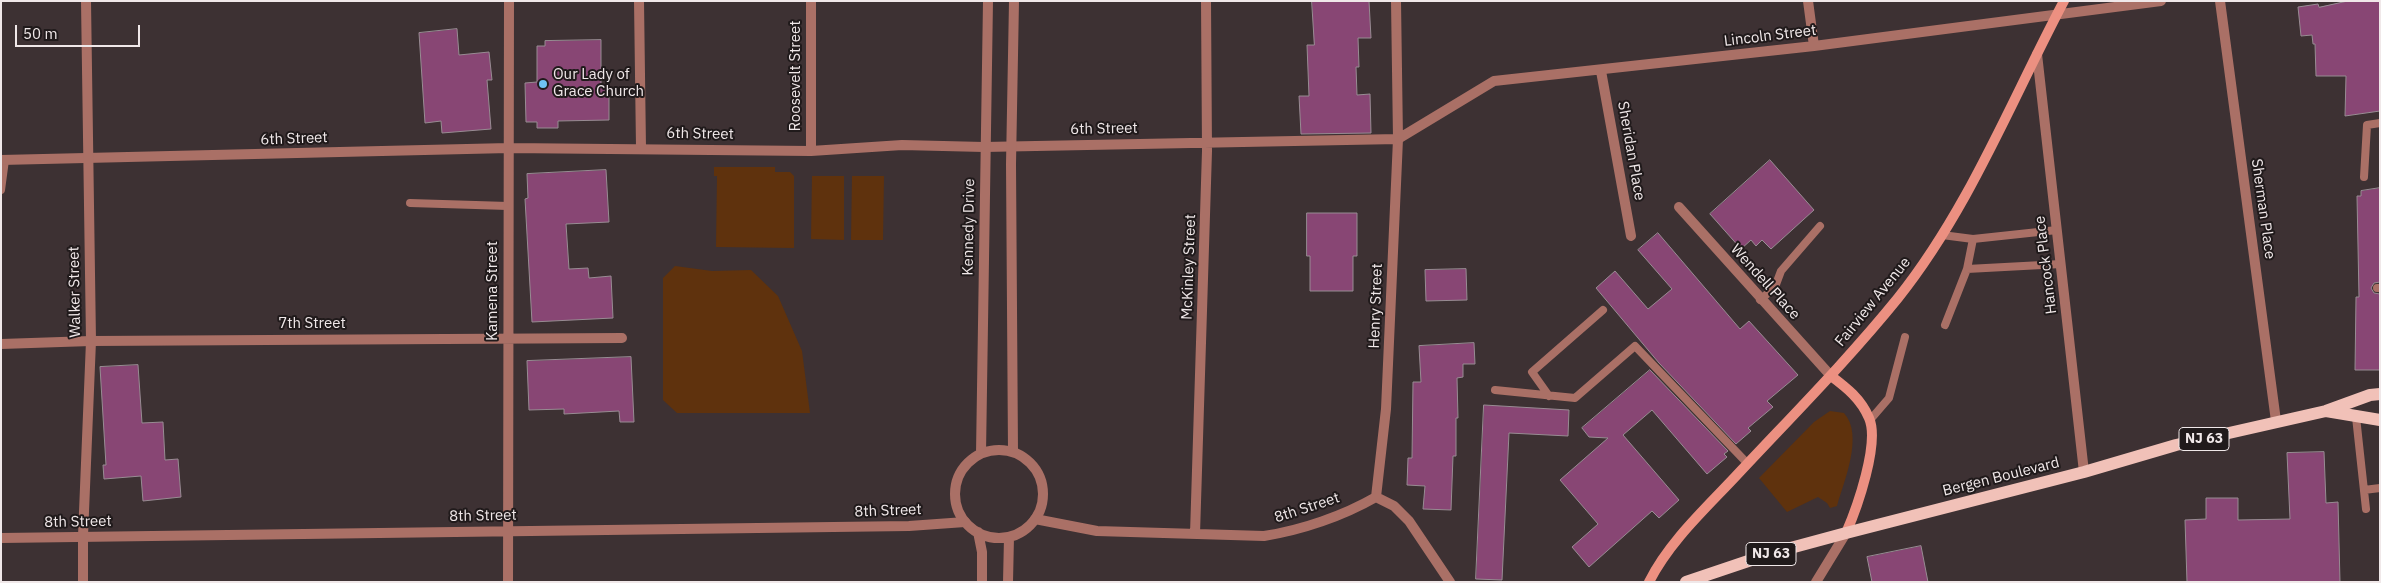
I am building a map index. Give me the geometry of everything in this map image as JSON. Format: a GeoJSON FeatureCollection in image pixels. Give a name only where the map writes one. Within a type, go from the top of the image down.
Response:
{"type":"FeatureCollection","features":[{"type":"Feature","properties":{"kind":"main road","name":"Fairview Avenue"},"geometry":{"type":"LineString","coordinates":[[1649,582],[1658,564],[1747,463],[1831,376],[1898,298],[1942,235],[1987,155],[2064,1]]}},
{"type":"Feature","properties":{"kind":"main road"},"geometry":{"type":"LineString","coordinates":[[1831,376],[1850,390],[1863,405],[1870,420],[1872,436],[1860,501],[1846,533]]}},
{"type":"Feature","properties":{"kind":"main road","name":"Bergen Boulevard"},"geometry":{"type":"LineString","coordinates":[[1691,580],[1772,553],[1846,533],[2084,472],[2176,445],[2326,411],[2370,394],[2380,394]]}},
{"type":"Feature","properties":{"kind":"main road","name":"Bergen Boulevard"},"geometry":{"type":"LineString","coordinates":[[2326,411],[2380,420]]}},
{"type":"Feature","properties":{"kind":"street","name":"Walker Street"},"geometry":{"type":"LineString","coordinates":[[83,582],[82,536],[91,341],[86,1]]}},
{"type":"Feature","properties":{"kind":"street","name":"Kamena Street"},"geometry":{"type":"LineString","coordinates":[[508,582],[509,1]]}},
{"type":"Feature","properties":{"kind":"street"},"geometry":{"type":"LineString","coordinates":[[639,1],[641,148]]}},
{"type":"Feature","properties":{"kind":"street","name":"Roosevelt Street"},"geometry":{"type":"LineString","coordinates":[[811,1],[811,151]]}},
{"type":"Feature","properties":{"kind":"street","name":"Kennedy Drive"},"geometry":{"type":"LineString","coordinates":[[981,454],[984,147],[988,1]]}},
{"type":"Feature","properties":{"kind":"street"},"geometry":{"type":"LineString","coordinates":[[1013,452],[1011,145],[1014,1]]}},
{"type":"Feature","properties":{"kind":"street","name":"McKinley Street"},"geometry":{"type":"LineString","coordinates":[[1195,534],[1207,142],[1206,1]]}},
{"type":"Feature","properties":{"kind":"street","name":"Henry Street"},"geometry":{"type":"LineString","coordinates":[[1376,497],[1386,409],[1398,139],[1396,1]]}},
{"type":"Feature","properties":{"kind":"street"},"geometry":{"type":"LineString","coordinates":[[1808,1],[1814,46]]}},
{"type":"Feature","properties":{"kind":"street","name":"Lincoln Street"},"geometry":{"type":"LineString","coordinates":[[1398,139],[1494,81],[1814,46],[2161,1]]}},
{"type":"Feature","properties":{"kind":"street","name":"Sherman Place"},"geometry":{"type":"LineString","coordinates":[[2220,1],[2276,421]]}},
{"type":"Feature","properties":{"kind":"street","name":"Hancock Place"},"geometry":{"type":"LineString","coordinates":[[2037,54],[2084,472]]}},
{"type":"Feature","properties":{"kind":"street","name":"Sheridan Place"},"geometry":{"type":"LineString","coordinates":[[1601,70],[1631,236]]}},
{"type":"Feature","properties":{"kind":"street","name":"6th Street"},"geometry":{"type":"LineString","coordinates":[[3,160],[509,148],[811,151],[902,145],[984,147],[1398,139]]}},
{"type":"Feature","properties":{"kind":"street","name":"Wendell Place"},"geometry":{"type":"LineString","coordinates":[[1679,207],[1760,300],[1831,376]]}},
{"type":"Feature","properties":{"kind":"street","name":"7th Street"},"geometry":{"type":"LineString","coordinates":[[1,344],[91,341],[622,338]]}},
{"type":"Feature","properties":{"kind":"street"},"geometry":{"type":"LineString","coordinates":[[997,450],[1013,452],[1031,465],[1037,473],[1042,488],[1042,504],[1035,519],[1024,530],[1009,537],[993,537],[978,532],[965,522],[957,508],[955,492],[958,476],[968,463],[981,454],[997,450]]}},
{"type":"Feature","properties":{"kind":"street"},"geometry":{"type":"LineString","coordinates":[[1376,497],[1394,506],[1409,521],[1450,582]]}},
{"type":"Feature","properties":{"kind":"street","name":"8th Street"},"geometry":{"type":"LineString","coordinates":[[1035,519],[1096,531],[1264,536],[1286,533],[1361,506],[1376,497]]}},
{"type":"Feature","properties":{"kind":"street","name":"8th Street"},"geometry":{"type":"LineString","coordinates":[[1,538],[908,526],[965,522]]}},
{"type":"Feature","properties":{"kind":"street"},"geometry":{"type":"LineString","coordinates":[[978,532],[982,552],[982,582]]}},
{"type":"Feature","properties":{"kind":"street"},"geometry":{"type":"LineString","coordinates":[[1816,582],[1846,533]]}},
{"type":"Feature","properties":{"kind":"street"},"geometry":{"type":"LineString","coordinates":[[1008,582],[1009,537]]}},
{"type":"Feature","properties":{"kind":"lane"},"geometry":{"type":"LineString","coordinates":[[2364,177],[2367,125],[2380,124]]}},
{"type":"Feature","properties":{"kind":"lane"},"geometry":{"type":"LineString","coordinates":[[1,190],[3,160]]}},
{"type":"Feature","properties":{"kind":"lane"},"geometry":{"type":"LineString","coordinates":[[410,204],[508,206]]}},
{"type":"Feature","properties":{"kind":"lane"},"geometry":{"type":"LineString","coordinates":[[1760,300],[1775,287],[1781,271],[1820,226]]}},
{"type":"Feature","properties":{"kind":"lane"},"geometry":{"type":"LineString","coordinates":[[1942,235],[1973,240],[2057,230]]}},
{"type":"Feature","properties":{"kind":"lane"},"geometry":{"type":"LineString","coordinates":[[1945,325],[1967,269],[1973,240]]}},
{"type":"Feature","properties":{"kind":"lane"},"geometry":{"type":"LineString","coordinates":[[1967,269],[2061,264]]}},
{"type":"Feature","properties":{"kind":"lane"},"geometry":{"type":"LineString","coordinates":[[1549,396],[1532,372],[1603,310]]}},
{"type":"Feature","properties":{"kind":"lane"},"geometry":{"type":"LineString","coordinates":[[1870,420],[1890,398],[1905,337]]}},
{"type":"Feature","properties":{"kind":"lane"},"geometry":{"type":"LineString","coordinates":[[1495,390],[1575,398],[1636,346],[1747,463]]}},
{"type":"Feature","properties":{"kind":"lane"},"geometry":{"type":"LineString","coordinates":[[2356,417],[2366,509]]}},
{"type":"Feature","properties":{"kind":"lane"},"geometry":{"type":"LineString","coordinates":[[2364,490],[2380,488]]}},
{"type":"Feature","properties":{"kind":"shaded area"},"geometry":{"type":"Polygon","coordinates":[[[714,167],[775,167],[775,172],[790,172],[794,176],[794,248],[716,247],[717,176],[714,176],[714,167]]]}},
{"type":"Feature","properties":{"kind":"shaded area"},"geometry":{"type":"Polygon","coordinates":[[[812,176],[844,176],[844,240],[811,239],[812,176]]]}},
{"type":"Feature","properties":{"kind":"shaded area"},"geometry":{"type":"Polygon","coordinates":[[[852,176],[884,176],[883,240],[851,240],[852,176]]]}},
{"type":"Feature","properties":{"kind":"shaded area"},"geometry":{"type":"Polygon","coordinates":[[[675,266],[712,271],[751,270],[778,296],[802,351],[810,413],[677,413],[663,400],[663,278],[675,266]]]}},
{"type":"Feature","properties":{"kind":"shaded area"},"geometry":{"type":"Polygon","coordinates":[[[1830,411],[1844,413],[1850,422],[1852,433],[1851,458],[1837,506],[1830,508],[1827,503],[1818,497],[1787,512],[1759,478],[1814,422],[1830,411]]]}},
{"type":"Feature","properties":{"kind":"building"},"geometry":{"type":"Polygon","coordinates":[[[1312,1],[1369,1],[1371,38],[1358,38],[1359,67],[1356,67],[1357,95],[1370,94],[1371,133],[1301,134],[1299,96],[1309,96],[1307,45],[1314,45],[1312,1]]]}},
{"type":"Feature","properties":{"kind":"building"},"geometry":{"type":"Polygon","coordinates":[[[2348,1],[2380,1],[2380,111],[2345,116],[2346,76],[2316,76],[2315,44],[2313,44],[2312,35],[2301,36],[2298,7],[2318,4],[2319,7],[2348,1]]]}},
{"type":"Feature","properties":{"kind":"building"},"geometry":{"type":"Polygon","coordinates":[[[457,29],[459,55],[489,52],[492,80],[487,80],[491,129],[442,133],[441,121],[425,123],[419,33],[457,29]]]}},
{"type":"Feature","properties":{"kind":"building","name":"Our Lady of Grace Church"},"geometry":{"type":"Polygon","coordinates":[[[601,40],[601,86],[609,86],[609,120],[558,121],[558,128],[537,128],[537,122],[526,122],[525,83],[537,82],[537,46],[545,46],[545,41],[601,40]]]}},
{"type":"Feature","properties":{"kind":"building"},"geometry":{"type":"Polygon","coordinates":[[[1770,160],[1814,210],[1771,249],[1762,240],[1756,246],[1751,240],[1741,249],[1710,214],[1770,160]]]}},
{"type":"Feature","properties":{"kind":"building"},"geometry":{"type":"Polygon","coordinates":[[[606,170],[609,222],[566,224],[569,269],[588,268],[589,278],[611,276],[613,318],[532,322],[525,199],[528,198],[527,174],[606,170]]]}},
{"type":"Feature","properties":{"kind":"building"},"geometry":{"type":"Polygon","coordinates":[[[2380,188],[2380,282],[2374,283],[2371,288],[2374,293],[2380,294],[2380,370],[2355,370],[2356,297],[2359,297],[2357,196],[2361,196],[2361,191],[2380,188]]]}},
{"type":"Feature","properties":{"kind":"building"},"geometry":{"type":"Polygon","coordinates":[[[1307,213],[1357,213],[1357,256],[1353,256],[1353,291],[1310,291],[1310,256],[1307,256],[1307,213]]]}},
{"type":"Feature","properties":{"kind":"building"},"geometry":{"type":"Polygon","coordinates":[[[1658,233],[1740,329],[1749,321],[1798,375],[1767,401],[1773,407],[1748,428],[1751,431],[1736,444],[1659,363],[1596,288],[1615,271],[1648,309],[1672,289],[1638,250],[1658,233]]]}},
{"type":"Feature","properties":{"kind":"building"},"geometry":{"type":"Polygon","coordinates":[[[1466,269],[1467,300],[1426,301],[1425,270],[1466,269]]]}},
{"type":"Feature","properties":{"kind":"building"},"geometry":{"type":"Polygon","coordinates":[[[1474,343],[1475,364],[1463,364],[1463,377],[1457,378],[1458,418],[1456,418],[1456,456],[1453,456],[1451,510],[1423,509],[1425,486],[1407,485],[1408,458],[1412,458],[1413,382],[1421,382],[1419,346],[1474,343]]]}},
{"type":"Feature","properties":{"kind":"building"},"geometry":{"type":"Polygon","coordinates":[[[631,357],[634,422],[620,422],[619,411],[564,414],[564,409],[529,410],[527,361],[631,357]]]}},
{"type":"Feature","properties":{"kind":"building"},"geometry":{"type":"Polygon","coordinates":[[[138,365],[142,423],[163,422],[165,460],[178,459],[181,497],[143,501],[141,476],[104,479],[103,465],[106,465],[100,367],[138,365]]]}},
{"type":"Feature","properties":{"kind":"building"},"geometry":{"type":"Polygon","coordinates":[[[1650,370],[1728,451],[1724,454],[1727,457],[1707,474],[1652,410],[1623,435],[1679,500],[1659,518],[1652,511],[1589,567],[1572,547],[1598,524],[1560,480],[1608,438],[1589,437],[1582,428],[1650,370]]]}},
{"type":"Feature","properties":{"kind":"building"},"geometry":{"type":"Polygon","coordinates":[[[1484,405],[1569,410],[1568,436],[1509,433],[1502,580],[1476,579],[1484,405]]]}},
{"type":"Feature","properties":{"kind":"building"},"geometry":{"type":"Polygon","coordinates":[[[2324,452],[2326,503],[2338,502],[2340,582],[2187,582],[2185,520],[2206,519],[2206,498],[2238,498],[2238,520],[2290,519],[2287,453],[2324,452]]]}},
{"type":"Feature","properties":{"kind":"building"},"geometry":{"type":"Polygon","coordinates":[[[1921,546],[1928,582],[1872,582],[1867,557],[1921,546]]]}},
{"type":"Feature","properties":{"kind":"place","name":"Our Lady of Grace Church"},"geometry":{"type":"Point","coordinates":[543,84]}}]}
